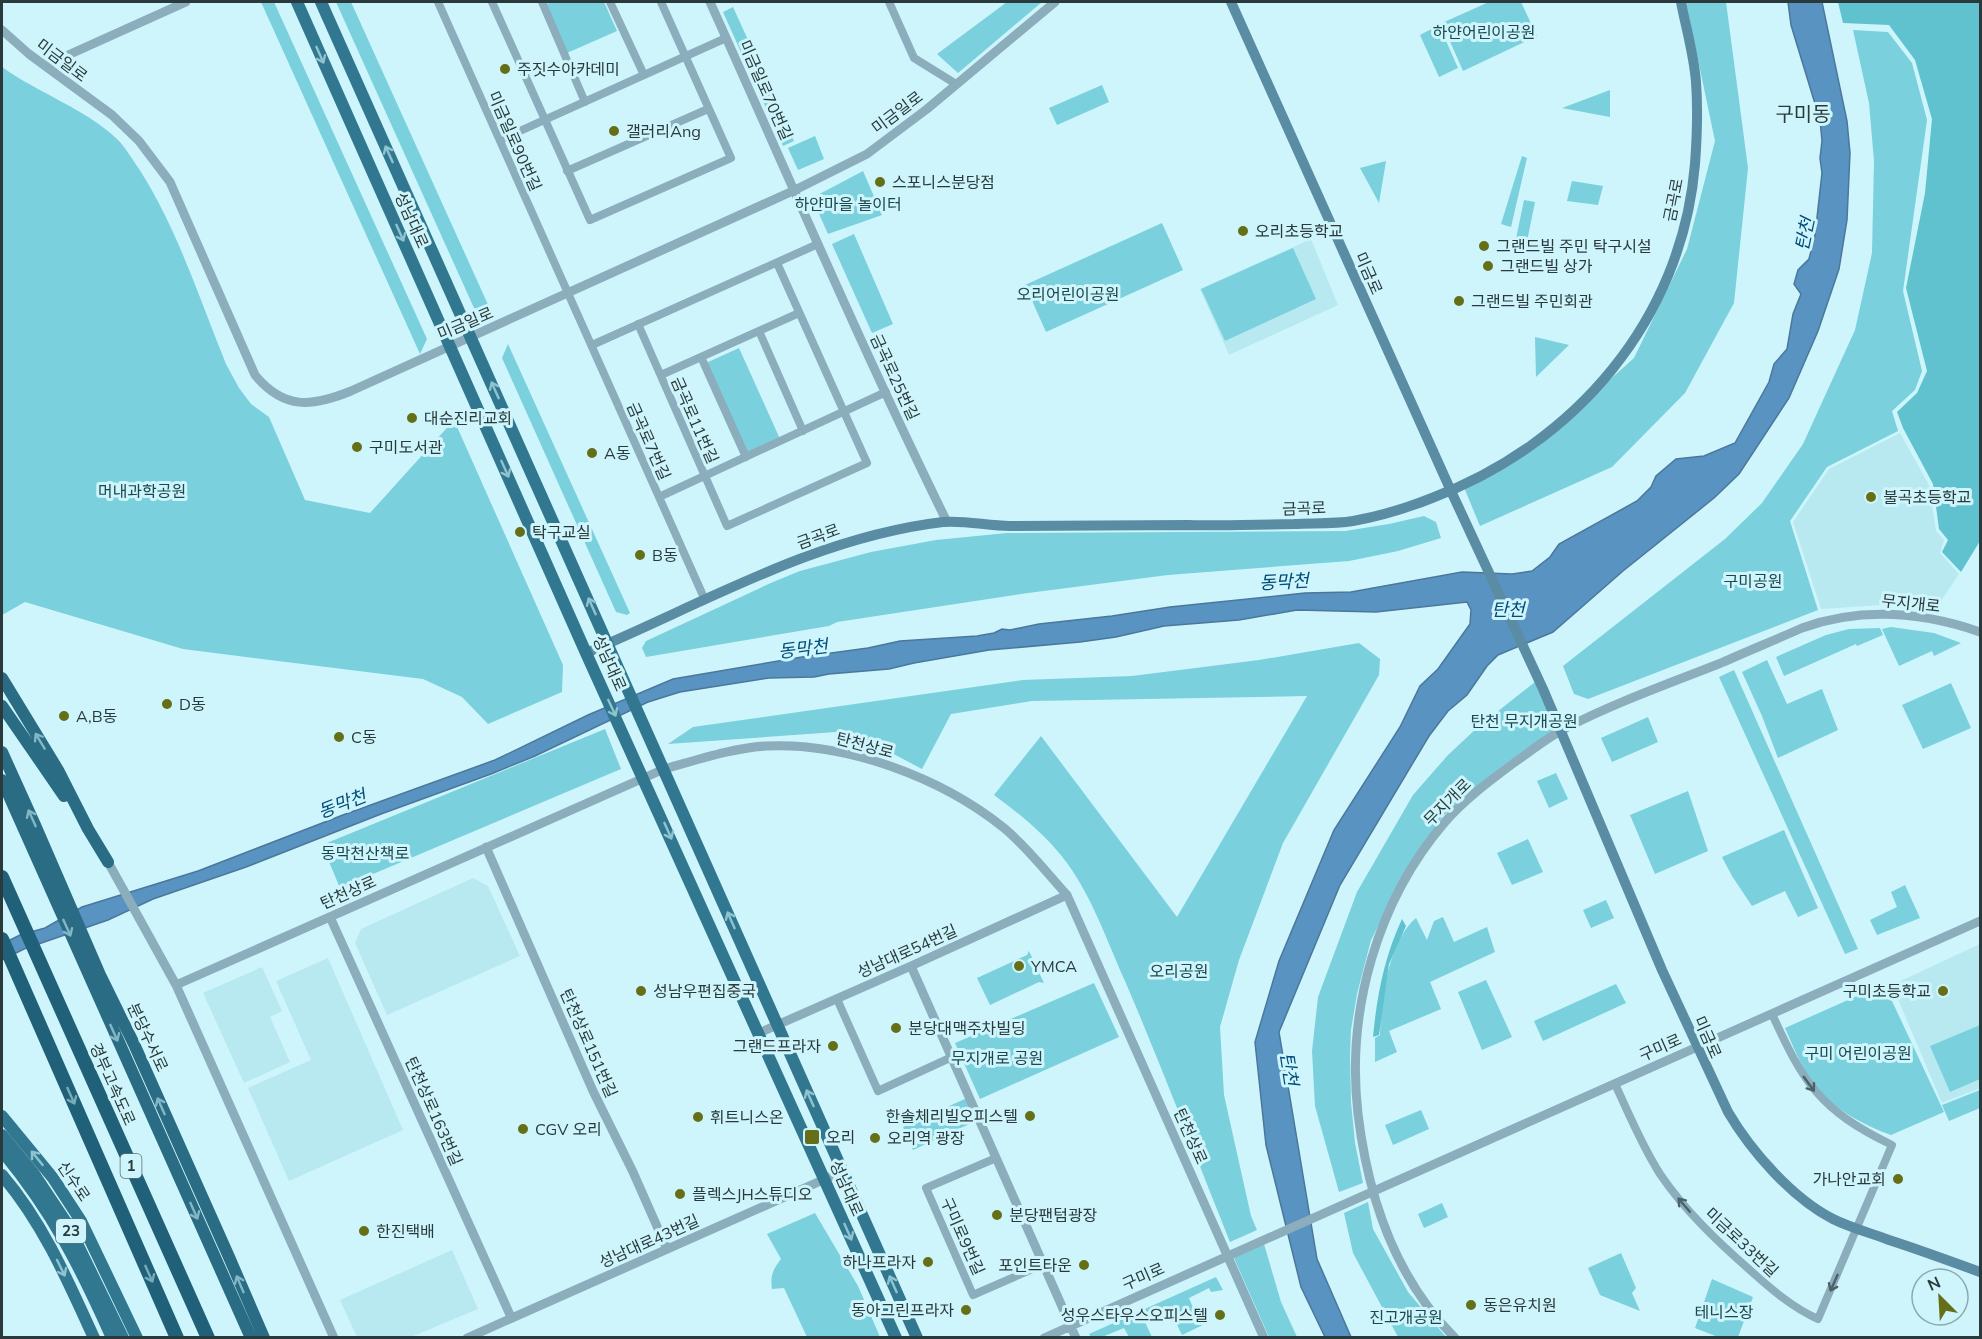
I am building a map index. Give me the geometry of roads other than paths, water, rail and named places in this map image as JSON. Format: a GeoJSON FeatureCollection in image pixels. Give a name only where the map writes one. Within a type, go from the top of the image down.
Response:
{"type":"FeatureCollection","features":[{"type":"Feature","properties":{"kind":"highway"},"geometry":{"type":"LineString","coordinates":[[2,678],[58,770],[88,829]]}},
{"type":"Feature","properties":{"kind":"highway"},"geometry":{"type":"LineString","coordinates":[[2,706],[88,829],[108,862]]}},
{"type":"Feature","properties":{"kind":"highway","name":"분당수서로"},"geometry":{"type":"LineString","coordinates":[[2,752],[35,825],[49,874]]}},
{"type":"Feature","properties":{"kind":"highway","name":"분당수서로"},"geometry":{"type":"LineString","coordinates":[[2,780],[49,874],[95,977],[250,1338]]}},
{"type":"Feature","properties":{"kind":"highway","name":"경부고속도로"},"geometry":{"type":"LineString","coordinates":[[2,877],[208,1338]]}},
{"type":"Feature","properties":{"kind":"highway","name":"1"},"geometry":{"type":"LineString","coordinates":[[2,939],[177,1338]]}},
{"type":"Feature","properties":{"kind":"highway","name":"분당수서로"},"geometry":{"type":"LineString","coordinates":[[95,977],[134,1044],[264,1338]]}},
{"type":"Feature","properties":{"kind":"highway"},"geometry":{"type":"LineString","coordinates":[[161,1302],[168,1338]]}},
{"type":"Feature","properties":{"kind":"main road","name":"성남대로"},"geometry":{"type":"LineString","coordinates":[[297,2],[586,653],[631,748],[896,1338]]}},
{"type":"Feature","properties":{"kind":"main road","name":"성남대로"},"geometry":{"type":"LineString","coordinates":[[321,2],[609,643],[917,1338]]}},
{"type":"Feature","properties":{"kind":"main road","name":"미금로"},"geometry":{"type":"LineString","coordinates":[[1231,2],[1451,491],[1543,689],[1662,970],[1728,1112],[1754,1149],[1805,1201],[1834,1219],[1858,1229],[1980,1272]]}},
{"type":"Feature","properties":{"kind":"main road","name":"금곡로"},"geometry":{"type":"LineString","coordinates":[[586,653],[812,553],[855,539],[887,532],[947,522],[1004,526],[1235,526],[1352,521],[1402,509],[1451,491],[1487,474],[1522,453],[1574,412],[1615,368],[1638,334],[1673,265],[1686,220],[1695,168],[1697,124],[1696,80],[1681,2]]}},
{"type":"Feature","properties":{"kind":"main road","name":"신수로"},"geometry":{"type":"LineString","coordinates":[[2,1116],[53,1178],[81,1221],[137,1338]]}},
{"type":"Feature","properties":{"kind":"main road","name":"23"},"geometry":{"type":"LineString","coordinates":[[2,1135],[34,1174],[68,1225],[123,1338]]}},
{"type":"Feature","properties":{"kind":"main road","name":"23"},"geometry":{"type":"LineString","coordinates":[[2,1151],[41,1200],[70,1249],[112,1338]]}},
{"type":"Feature","properties":{"kind":"main road"},"geometry":{"type":"LineString","coordinates":[[2,1175],[32,1214],[94,1338]]}},
{"type":"Feature","properties":{"kind":"street"},"geometry":{"type":"LineString","coordinates":[[46,65],[186,2]]}},
{"type":"Feature","properties":{"kind":"street","name":"미금일로90번길"},"geometry":{"type":"LineString","coordinates":[[438,2],[568,292]]}},
{"type":"Feature","properties":{"kind":"street"},"geometry":{"type":"LineString","coordinates":[[492,2],[590,220],[731,158],[661,2]]}},
{"type":"Feature","properties":{"kind":"street"},"geometry":{"type":"LineString","coordinates":[[542,2],[585,102]]}},
{"type":"Feature","properties":{"kind":"street"},"geometry":{"type":"LineString","coordinates":[[610,2],[644,75]]}},
{"type":"Feature","properties":{"kind":"street","name":"미금일로70번길"},"geometry":{"type":"LineString","coordinates":[[710,2],[795,190]]}},
{"type":"Feature","properties":{"kind":"street"},"geometry":{"type":"LineString","coordinates":[[889,2],[914,58],[956,84]]}},
{"type":"Feature","properties":{"kind":"street","name":"미금일로"},"geometry":{"type":"LineString","coordinates":[[2,30],[29,54],[112,115],[139,141],[159,165],[170,182],[255,375],[275,394],[302,403],[328,400],[795,190],[867,154],[927,109],[1055,2]]}},
{"type":"Feature","properties":{"kind":"street"},"geometry":{"type":"LineString","coordinates":[[500,140],[726,38]]}},
{"type":"Feature","properties":{"kind":"street"},"geometry":{"type":"LineString","coordinates":[[567,171],[708,109]]}},
{"type":"Feature","properties":{"kind":"street","name":"금곡로25번길"},"geometry":{"type":"LineString","coordinates":[[795,190],[947,522]]}},
{"type":"Feature","properties":{"kind":"street"},"geometry":{"type":"LineString","coordinates":[[592,345],[818,244]]}},
{"type":"Feature","properties":{"kind":"street"},"geometry":{"type":"LineString","coordinates":[[777,263],[844,412]]}},
{"type":"Feature","properties":{"kind":"street","name":"금곡로7번길"},"geometry":{"type":"LineString","coordinates":[[568,292],[705,600]]}},
{"type":"Feature","properties":{"kind":"street","name":"금곡로11번길"},"geometry":{"type":"LineString","coordinates":[[661,375],[800,313]]}},
{"type":"Feature","properties":{"kind":"street","name":"금곡로11번길"},"geometry":{"type":"LineString","coordinates":[[638,324],[727,526],[867,463],[844,412]]}},
{"type":"Feature","properties":{"kind":"street"},"geometry":{"type":"LineString","coordinates":[[759,331],[803,431]]}},
{"type":"Feature","properties":{"kind":"street"},"geometry":{"type":"LineString","coordinates":[[701,357],[746,457]]}},
{"type":"Feature","properties":{"kind":"street","name":"금곡로11번길"},"geometry":{"type":"LineString","coordinates":[[659,497],[886,392]]}},
{"type":"Feature","properties":{"kind":"street","name":"무지개로"},"geometry":{"type":"LineString","coordinates":[[1455,1338],[1433,1313],[1410,1280],[1391,1244],[1372,1191],[1362,1144],[1357,1101],[1357,1033],[1364,988],[1376,944],[1413,867],[1429,842],[1447,820],[1498,775],[1561,730],[1652,689],[1802,628],[1827,620],[1876,614],[1900,614],[1927,618],[1980,632]]}},
{"type":"Feature","properties":{"kind":"street","name":"탄천상로"},"geometry":{"type":"LineString","coordinates":[[176,985],[664,769],[720,754],[768,746],[817,749],[870,760],[920,778],[973,805],[1015,838],[1038,861],[1066,895],[1264,1338]]}},
{"type":"Feature","properties":{"kind":"street","name":"탄천상로151번길"},"geometry":{"type":"LineString","coordinates":[[486,847],[593,1091],[633,1172],[667,1249]]}},
{"type":"Feature","properties":{"kind":"street"},"geometry":{"type":"LineString","coordinates":[[108,862],[176,985],[334,1338]]}},
{"type":"Feature","properties":{"kind":"street","name":"성남대로54번길"},"geometry":{"type":"LineString","coordinates":[[759,1033],[1066,895]]}},
{"type":"Feature","properties":{"kind":"street","name":"탄천상로163번길"},"geometry":{"type":"LineString","coordinates":[[330,917],[511,1317]]}},
{"type":"Feature","properties":{"kind":"street","name":"구미로"},"geometry":{"type":"LineString","coordinates":[[1044,1338],[1980,921]]}},
{"type":"Feature","properties":{"kind":"street"},"geometry":{"type":"LineString","coordinates":[[911,966],[1077,1338]]}},
{"type":"Feature","properties":{"kind":"street"},"geometry":{"type":"LineString","coordinates":[[837,999],[878,1091],[952,1057]]}},
{"type":"Feature","properties":{"kind":"street"},"geometry":{"type":"LineString","coordinates":[[1772,1014],[1793,1059],[1816,1093],[1844,1118],[1892,1145],[1858,1229]]}},
{"type":"Feature","properties":{"kind":"street","name":"미금로33번길"},"geometry":{"type":"LineString","coordinates":[[1615,1084],[1652,1161],[1680,1201],[1752,1272],[1808,1314],[1818,1318],[1858,1229]]}},
{"type":"Feature","properties":{"kind":"street","name":"구미로9번길"},"geometry":{"type":"LineString","coordinates":[[996,1158],[926,1188],[973,1295],[1044,1264]]}},
{"type":"Feature","properties":{"kind":"street","name":"성남대로43번길"},"geometry":{"type":"LineString","coordinates":[[466,1338],[843,1171]]}},
{"type":"Feature","properties":{"kind":"water","name":"탄천"},"geometry":{"type":"Polygon","coordinates":[[[1788,2],[1822,2],[1847,121],[1850,153],[1847,220],[1839,269],[1818,331],[1789,398],[1739,474],[1714,498],[1623,571],[1553,632],[1498,655],[1487,666],[1467,695],[1448,711],[1429,736],[1340,885],[1279,1032],[1317,1259],[1351,1337],[1325,1337],[1301,1287],[1266,1145],[1255,1042],[1279,961],[1334,830],[1400,727],[1420,686],[1438,669],[1470,624],[1471,610],[1467,602],[1376,612],[1297,610],[1239,620],[1164,626],[1116,637],[1080,642],[989,650],[889,669],[814,677],[769,678],[680,692],[648,702],[535,756],[491,774],[246,867],[153,899],[108,920],[24,949],[2,960],[2,944],[20,935],[45,928],[82,907],[198,871],[495,760],[588,715],[673,679],[900,641],[977,636],[1002,629],[1010,630],[1039,624],[1170,607],[1305,593],[1351,592],[1462,572],[1512,574],[1532,571],[1550,557],[1559,544],[1637,501],[1651,487],[1656,476],[1676,459],[1704,456],[1735,443],[1769,382],[1774,364],[1787,349],[1793,314],[1801,294],[1794,284],[1798,270],[1809,259],[1815,235],[1822,173],[1820,120],[1791,25],[1788,2]]]}},
{"type":"Feature","properties":{"kind":"place","name":"주짓수아카데미"},"geometry":{"type":"Point","coordinates":[505,69]}},
{"type":"Feature","properties":{"kind":"place","name":"갤러리Ang"},"geometry":{"type":"Point","coordinates":[614,131]}},
{"type":"Feature","properties":{"kind":"place","name":"스포니스분당점"},"geometry":{"type":"Point","coordinates":[880,182]}},
{"type":"Feature","properties":{"kind":"place","name":"오리초등학교"},"geometry":{"type":"Point","coordinates":[1243,231]}},
{"type":"Feature","properties":{"kind":"place","name":"그랜드빌 주민 탁구시설"},"geometry":{"type":"Point","coordinates":[1484,246]}},
{"type":"Feature","properties":{"kind":"place","name":"그랜드빌 상가"},"geometry":{"type":"Point","coordinates":[1488,266]}},
{"type":"Feature","properties":{"kind":"place","name":"그랜드빌 주민회관"},"geometry":{"type":"Point","coordinates":[1459,301]}},
{"type":"Feature","properties":{"kind":"place","name":"대순진리교회"},"geometry":{"type":"Point","coordinates":[412,418]}},
{"type":"Feature","properties":{"kind":"place","name":"구미도서관"},"geometry":{"type":"Point","coordinates":[357,447]}},
{"type":"Feature","properties":{"kind":"place","name":"A동"},"geometry":{"type":"Point","coordinates":[592,453]}},
{"type":"Feature","properties":{"kind":"place","name":"불곡초등학교"},"geometry":{"type":"Point","coordinates":[1871,497]}},
{"type":"Feature","properties":{"kind":"place","name":"탁구교실"},"geometry":{"type":"Point","coordinates":[520,532]}},
{"type":"Feature","properties":{"kind":"place","name":"B동"},"geometry":{"type":"Point","coordinates":[640,555]}},
{"type":"Feature","properties":{"kind":"place","name":"D동"},"geometry":{"type":"Point","coordinates":[167,704]}},
{"type":"Feature","properties":{"kind":"place","name":"A,B동"},"geometry":{"type":"Point","coordinates":[64,716]}},
{"type":"Feature","properties":{"kind":"place","name":"C동"},"geometry":{"type":"Point","coordinates":[339,737]}},
{"type":"Feature","properties":{"kind":"place","name":"YMCA"},"geometry":{"type":"Point","coordinates":[1019,966]}},
{"type":"Feature","properties":{"kind":"place","name":"성남우편집중국"},"geometry":{"type":"Point","coordinates":[641,991]}},
{"type":"Feature","properties":{"kind":"place","name":"구미초등학교"},"geometry":{"type":"Point","coordinates":[1943,991]}},
{"type":"Feature","properties":{"kind":"place","name":"분당대맥주차빌딩"},"geometry":{"type":"Point","coordinates":[896,1028]}},
{"type":"Feature","properties":{"kind":"place","name":"그랜드프라자"},"geometry":{"type":"Point","coordinates":[833,1046]}},
{"type":"Feature","properties":{"kind":"place","name":"한솔체리빌오피스텔"},"geometry":{"type":"Point","coordinates":[1030,1116]}},
{"type":"Feature","properties":{"kind":"place","name":"휘트니스온"},"geometry":{"type":"Point","coordinates":[698,1117]}},
{"type":"Feature","properties":{"kind":"place","name":"CGV 오리"},"geometry":{"type":"Point","coordinates":[523,1129]}},
{"type":"Feature","properties":{"kind":"place","name":"오리"},"geometry":{"type":"Point","coordinates":[812,1137]}},
{"type":"Feature","properties":{"kind":"place","name":"오리역 광장"},"geometry":{"type":"Point","coordinates":[875,1138]}},
{"type":"Feature","properties":{"kind":"place","name":"가나안교회"},"geometry":{"type":"Point","coordinates":[1898,1179]}},
{"type":"Feature","properties":{"kind":"place","name":"플렉스JH스튜디오"},"geometry":{"type":"Point","coordinates":[680,1194]}},
{"type":"Feature","properties":{"kind":"place","name":"분당팬텀광장"},"geometry":{"type":"Point","coordinates":[997,1215]}},
{"type":"Feature","properties":{"kind":"place","name":"한진택배"},"geometry":{"type":"Point","coordinates":[364,1231]}},
{"type":"Feature","properties":{"kind":"place","name":"하나프라자"},"geometry":{"type":"Point","coordinates":[928,1262]}},
{"type":"Feature","properties":{"kind":"place","name":"포인트타운"},"geometry":{"type":"Point","coordinates":[1084,1265]}},
{"type":"Feature","properties":{"kind":"place","name":"동은유치원"},"geometry":{"type":"Point","coordinates":[1471,1305]}},
{"type":"Feature","properties":{"kind":"place","name":"동아그린프라자"},"geometry":{"type":"Point","coordinates":[966,1310]}},
{"type":"Feature","properties":{"kind":"place","name":"성우스타우스오피스텔"},"geometry":{"type":"Point","coordinates":[1220,1315]}},
{"type":"Feature","properties":{"kind":"district","name":"구미동"},"geometry":{"type":"Point","coordinates":[1803,114]}},
{"type":"Feature","properties":{"kind":"park label","name":"하얀어린이공원"},"geometry":{"type":"Point","coordinates":[1484,32]}},
{"type":"Feature","properties":{"kind":"park label","name":"하얀마을 놀이터"},"geometry":{"type":"Point","coordinates":[848,204]}},
{"type":"Feature","properties":{"kind":"park label","name":"오리어린이공원"},"geometry":{"type":"Point","coordinates":[1068,294]}},
{"type":"Feature","properties":{"kind":"park label","name":"머내과학공원"},"geometry":{"type":"Point","coordinates":[142,491]}},
{"type":"Feature","properties":{"kind":"park label","name":"구미공원"},"geometry":{"type":"Point","coordinates":[1753,581]}},
{"type":"Feature","properties":{"kind":"park label","name":"탄천 무지개공원"},"geometry":{"type":"Point","coordinates":[1524,721]}},
{"type":"Feature","properties":{"kind":"park label","name":"동막천산책로"},"geometry":{"type":"Point","coordinates":[365,853]}},
{"type":"Feature","properties":{"kind":"park label","name":"오리공원"},"geometry":{"type":"Point","coordinates":[1179,971]}},
{"type":"Feature","properties":{"kind":"park label","name":"구미 어린이공원"},"geometry":{"type":"Point","coordinates":[1858,1053]}},
{"type":"Feature","properties":{"kind":"park label","name":"무지개로 공원"},"geometry":{"type":"Point","coordinates":[997,1058]}},
{"type":"Feature","properties":{"kind":"park label","name":"테니스장"},"geometry":{"type":"Point","coordinates":[1724,1312]}},
{"type":"Feature","properties":{"kind":"park label","name":"진고개공원"},"geometry":{"type":"Point","coordinates":[1406,1317]}},
{"type":"Feature","properties":{"kind":"water label","name":"동막천"},"geometry":{"type":"Point","coordinates":[1284,582]}},
{"type":"Feature","properties":{"kind":"water label","name":"동막천"},"geometry":{"type":"Point","coordinates":[803,649]}},
{"type":"Feature","properties":{"kind":"water label","name":"동막천"},"geometry":{"type":"Point","coordinates":[342,804]}}]}
